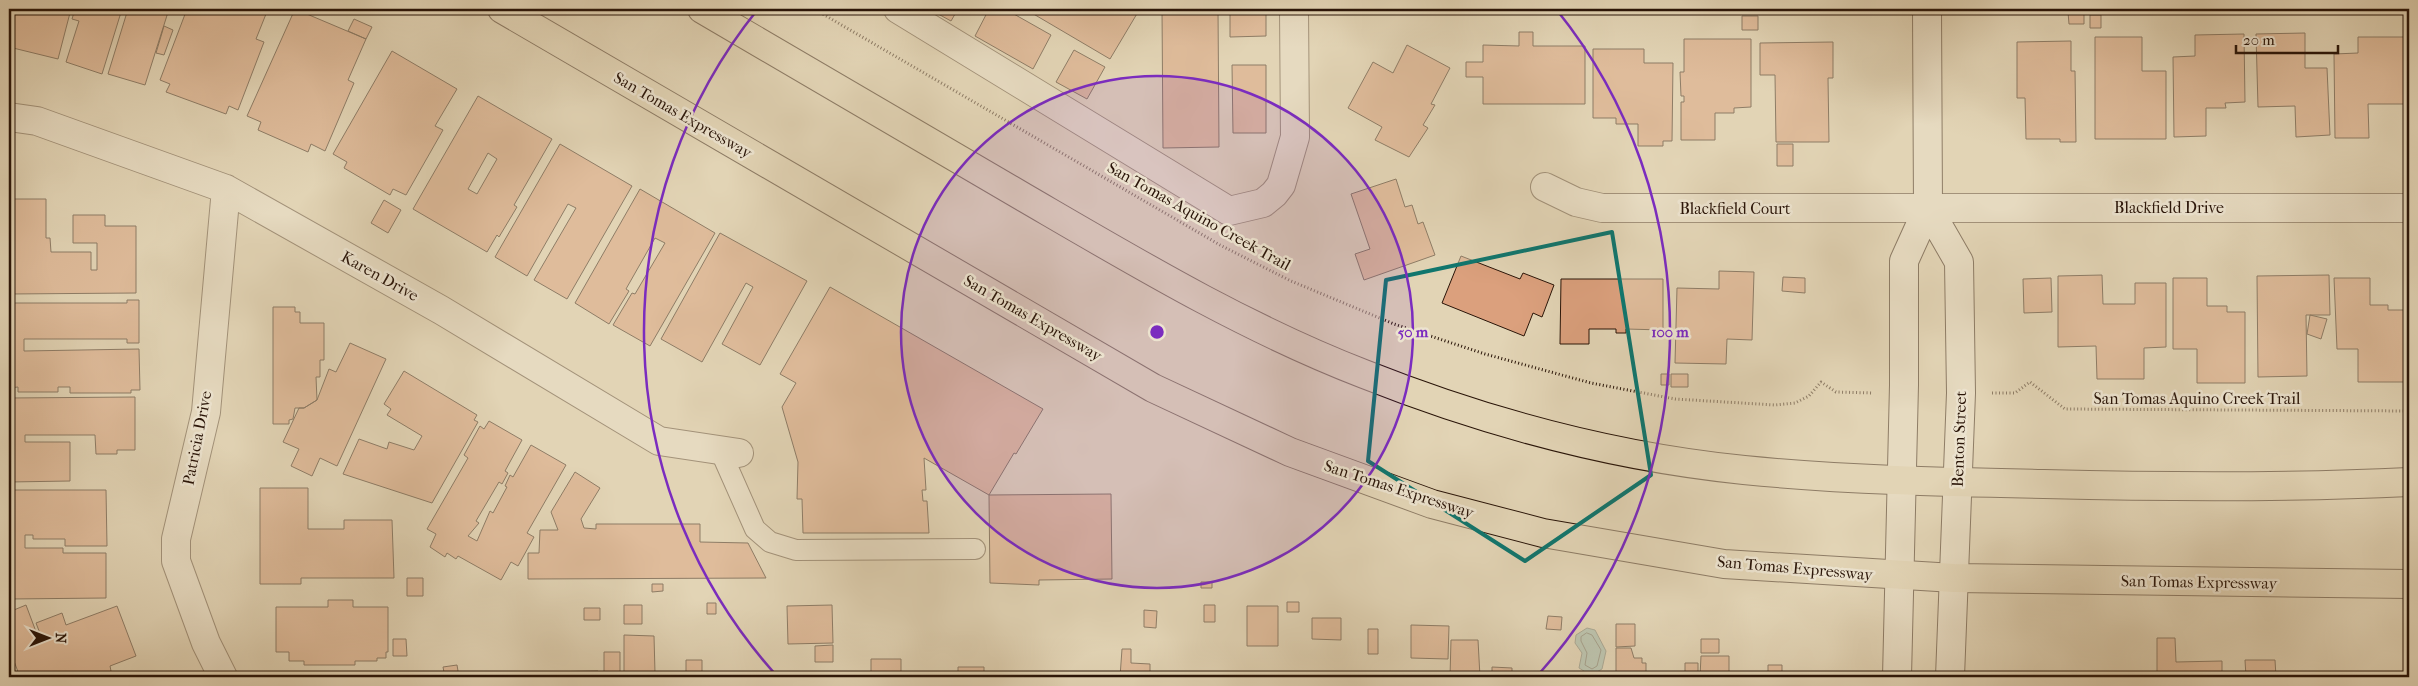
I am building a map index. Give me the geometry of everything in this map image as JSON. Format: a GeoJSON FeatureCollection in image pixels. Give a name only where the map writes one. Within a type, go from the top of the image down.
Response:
{"type":"FeatureCollection","features":[{"type":"Feature","properties":{"kind":"highway","name":"San Tomas Expressway"},"geometry":{"type":"LineString","coordinates":[[502,9],[1153,388],[1290,452],[1432,504],[1543,533],[1724,564],[1899,577],[2409,584]]}},
{"type":"Feature","properties":{"kind":"highway"},"geometry":{"type":"LineString","coordinates":[[702,9],[1124,256],[1261,329],[1364,374],[1465,410],[1570,440],[1739,470],[1901,481],[2179,487],[2329,486],[2409,482]]}},
{"type":"Feature","properties":{"kind":"street"},"geometry":{"type":"LineString","coordinates":[[898,9],[1229,211],[1264,203],[1280,185],[1295,137],[1294,9]]}},
{"type":"Feature","properties":{"kind":"street","name":"Benton Street"},"geometry":{"type":"LineString","coordinates":[[1897,677],[1904,261],[1928,208],[1927,9]]}},
{"type":"Feature","properties":{"kind":"street","name":"Karen Drive"},"geometry":{"type":"LineString","coordinates":[[9,117],[37,121],[226,190],[441,310],[659,441],[729,451]]}},
{"type":"Feature","properties":{"kind":"street","name":"Blackfield Court"},"geometry":{"type":"LineString","coordinates":[[1545,187],[1576,202],[1602,208],[1928,208]]}},
{"type":"Feature","properties":{"kind":"street","name":"Patricia Drive"},"geometry":{"type":"LineString","coordinates":[[223,677],[206,643],[176,561],[176,539],[206,412],[226,190]]}},
{"type":"Feature","properties":{"kind":"street","name":"Benton Street"},"geometry":{"type":"LineString","coordinates":[[1928,208],[1959,262],[1961,393],[1950,677]]}},
{"type":"Feature","properties":{"kind":"street","name":"Blackfield Drive"},"geometry":{"type":"LineString","coordinates":[[1928,208],[2409,208]]}},
{"type":"Feature","properties":{"kind":"lane"},"geometry":{"type":"LineString","coordinates":[[729,451],[755,529],[770,542],[796,550],[975,549]]}},
{"type":"Feature","properties":{"kind":"path","name":"San Tomas Aquino Creek Trail"},"geometry":{"type":"LineString","coordinates":[[814,9],[1220,245],[1291,281],[1394,324],[1485,354],[1591,383],[1675,398],[1775,405],[1795,403],[1809,396],[1821,382],[1836,392],[1856,393]]}},
{"type":"Feature","properties":{"kind":"path","name":"San Tomas Aquino Creek Trail"},"geometry":{"type":"LineString","coordinates":[[1996,393],[2016,393],[2030,382],[2065,408],[2091,410],[2409,411]]}},
{"type":"Feature","properties":{"kind":"highlighted area"},"geometry":{"type":"Polygon","coordinates":[[[1612,232],[1651,475],[1525,561],[1368,461],[1386,280],[1612,232]]]}},
{"type":"Feature","properties":{"kind":"water"},"geometry":{"type":"Polygon","coordinates":[[[1587,628],[1595,630],[1606,651],[1602,669],[1593,674],[1582,674],[1584,671],[1579,668],[1582,653],[1575,643],[1576,635],[1587,628]]]}},
{"type":"Feature","properties":{"kind":"building"},"geometry":{"type":"Polygon","coordinates":[[[9,9],[71,9],[58,59],[9,47],[9,9]]]}},
{"type":"Feature","properties":{"kind":"building"},"geometry":{"type":"Polygon","coordinates":[[[75,9],[122,9],[102,74],[66,62],[79,21],[72,19],[75,9]]]}},
{"type":"Feature","properties":{"kind":"building"},"geometry":{"type":"Polygon","coordinates":[[[128,9],[169,9],[145,85],[108,74],[128,9]]]}},
{"type":"Feature","properties":{"kind":"building"},"geometry":{"type":"Polygon","coordinates":[[[187,9],[268,9],[256,39],[264,42],[238,110],[229,106],[226,114],[166,92],[170,84],[160,80],[187,9]]]}},
{"type":"Feature","properties":{"kind":"building"},"geometry":{"type":"Polygon","coordinates":[[[295,9],[366,39],[348,80],[354,83],[325,151],[311,144],[308,152],[258,130],[261,122],[247,116],[295,9]]]}},
{"type":"Feature","properties":{"kind":"building"},"geometry":{"type":"Polygon","coordinates":[[[929,9],[958,9],[951,21],[929,9]]]}},
{"type":"Feature","properties":{"kind":"building"},"geometry":{"type":"Polygon","coordinates":[[[989,9],[1005,9],[1051,35],[1033,69],[975,36],[989,9]]]}},
{"type":"Feature","properties":{"kind":"building"},"geometry":{"type":"Polygon","coordinates":[[[1025,9],[1132,9],[1138,12],[1110,59],[1025,9]]]}},
{"type":"Feature","properties":{"kind":"building"},"geometry":{"type":"Polygon","coordinates":[[[1162,9],[1218,9],[1219,147],[1163,148],[1162,9]]]}},
{"type":"Feature","properties":{"kind":"building"},"geometry":{"type":"Polygon","coordinates":[[[1230,9],[1266,9],[1266,36],[1230,37],[1230,9]]]}},
{"type":"Feature","properties":{"kind":"building"},"geometry":{"type":"Polygon","coordinates":[[[1758,9],[1787,9],[1787,14],[1758,14],[1758,9]]]}},
{"type":"Feature","properties":{"kind":"building"},"geometry":{"type":"Polygon","coordinates":[[[2068,12],[2084,12],[2084,24],[2069,24],[2068,12]]]}},
{"type":"Feature","properties":{"kind":"building"},"geometry":{"type":"Polygon","coordinates":[[[2090,15],[2101,15],[2101,28],[2090,28],[2090,15]]]}},
{"type":"Feature","properties":{"kind":"building"},"geometry":{"type":"Polygon","coordinates":[[[1742,16],[1758,16],[1758,30],[1742,30],[1742,16]]]}},
{"type":"Feature","properties":{"kind":"building"},"geometry":{"type":"Polygon","coordinates":[[[354,19],[372,27],[366,39],[348,31],[354,19]]]}},
{"type":"Feature","properties":{"kind":"building"},"geometry":{"type":"Polygon","coordinates":[[[164,26],[173,30],[164,55],[156,53],[164,26]]]}},
{"type":"Feature","properties":{"kind":"building"},"geometry":{"type":"Polygon","coordinates":[[[1519,32],[1533,32],[1533,46],[1585,46],[1585,104],[1483,104],[1483,77],[1466,77],[1466,62],[1483,62],[1483,45],[1519,46],[1519,32]]]}},
{"type":"Feature","properties":{"kind":"building"},"geometry":{"type":"Polygon","coordinates":[[[2305,33],[2305,68],[2327,68],[2330,135],[2296,137],[2295,106],[2258,107],[2256,34],[2305,33]]]}},
{"type":"Feature","properties":{"kind":"building"},"geometry":{"type":"Polygon","coordinates":[[[2244,34],[2245,102],[2225,103],[2226,108],[2206,108],[2206,136],[2174,137],[2173,57],[2195,56],[2195,35],[2244,34]]]}},
{"type":"Feature","properties":{"kind":"building"},"geometry":{"type":"Polygon","coordinates":[[[2095,37],[2142,37],[2142,71],[2166,71],[2166,139],[2095,139],[2095,37]]]}},
{"type":"Feature","properties":{"kind":"building"},"geometry":{"type":"Polygon","coordinates":[[[2358,37],[2409,37],[2409,67],[2405,67],[2406,104],[2368,104],[2369,138],[2335,138],[2334,54],[2358,53],[2358,37]]]}},
{"type":"Feature","properties":{"kind":"building"},"geometry":{"type":"Polygon","coordinates":[[[1684,39],[1751,39],[1751,107],[1734,108],[1734,113],[1715,113],[1715,140],[1681,140],[1681,102],[1684,102],[1684,96],[1681,96],[1680,72],[1684,72],[1684,39]]]}},
{"type":"Feature","properties":{"kind":"building"},"geometry":{"type":"Polygon","coordinates":[[[2071,41],[2071,71],[2075,71],[2076,142],[2060,142],[2060,139],[2026,139],[2025,98],[2017,98],[2017,42],[2071,41]]]}},
{"type":"Feature","properties":{"kind":"building"},"geometry":{"type":"Polygon","coordinates":[[[1833,42],[1833,78],[1828,78],[1829,142],[1776,142],[1775,75],[1760,75],[1760,43],[1833,42]]]}},
{"type":"Feature","properties":{"kind":"building"},"geometry":{"type":"Polygon","coordinates":[[[1407,45],[1450,68],[1431,104],[1435,105],[1423,125],[1428,128],[1409,157],[1375,140],[1382,127],[1348,108],[1373,62],[1393,73],[1407,45]]]}},
{"type":"Feature","properties":{"kind":"building"},"geometry":{"type":"Polygon","coordinates":[[[1593,49],[1644,49],[1644,63],[1673,63],[1672,141],[1663,141],[1663,146],[1638,146],[1638,124],[1616,124],[1616,118],[1593,118],[1593,49]]]}},
{"type":"Feature","properties":{"kind":"building"},"geometry":{"type":"Polygon","coordinates":[[[1074,50],[1105,67],[1087,99],[1056,82],[1074,50]]]}},
{"type":"Feature","properties":{"kind":"building"},"geometry":{"type":"Polygon","coordinates":[[[392,51],[457,89],[435,126],[443,130],[406,195],[393,189],[390,195],[344,168],[347,162],[333,154],[392,51]]]}},
{"type":"Feature","properties":{"kind":"building"},"geometry":{"type":"Polygon","coordinates":[[[1232,65],[1266,65],[1266,133],[1233,133],[1232,65]]]}},
{"type":"Feature","properties":{"kind":"building"},"geometry":{"type":"Polygon","coordinates":[[[478,96],[552,139],[514,205],[517,207],[499,237],[497,235],[487,252],[413,209],[478,96]],[[488,153],[468,189],[477,194],[497,159],[488,153]]]}},
{"type":"Feature","properties":{"kind":"building"},"geometry":{"type":"Polygon","coordinates":[[[560,144],[632,186],[567,299],[534,280],[576,208],[568,204],[527,276],[495,257],[560,144]]]}},
{"type":"Feature","properties":{"kind":"building"},"geometry":{"type":"Polygon","coordinates":[[[1777,144],[1793,144],[1793,166],[1777,166],[1777,144]]]}},
{"type":"Feature","properties":{"kind":"building"},"geometry":{"type":"Polygon","coordinates":[[[1396,179],[1405,207],[1412,205],[1418,224],[1423,222],[1435,255],[1364,280],[1355,254],[1370,249],[1351,194],[1396,179]]]}},
{"type":"Feature","properties":{"kind":"building"},"geometry":{"type":"Polygon","coordinates":[[[640,189],[715,233],[650,346],[613,325],[632,293],[635,294],[665,243],[655,238],[626,289],[629,291],[609,324],[575,303],[640,189]]]}},
{"type":"Feature","properties":{"kind":"building"},"geometry":{"type":"Polygon","coordinates":[[[9,199],[46,199],[46,238],[50,238],[51,252],[91,252],[91,270],[97,270],[97,243],[73,243],[73,215],[105,215],[105,226],[136,226],[136,293],[9,294],[9,199]]]}},
{"type":"Feature","properties":{"kind":"building"},"geometry":{"type":"Polygon","coordinates":[[[384,200],[401,210],[388,233],[371,223],[384,200]]]}},
{"type":"Feature","properties":{"kind":"building"},"geometry":{"type":"Polygon","coordinates":[[[720,233],[807,281],[760,365],[722,344],[753,287],[746,283],[702,362],[661,339],[720,233]]]}},
{"type":"Feature","properties":{"kind":"building"},"geometry":{"type":"Polygon","coordinates":[[[1461,256],[1520,279],[1523,273],[1554,285],[1542,317],[1533,313],[1524,336],[1442,303],[1461,256]]]}},
{"type":"Feature","properties":{"kind":"building"},"geometry":{"type":"Polygon","coordinates":[[[1719,271],[1754,272],[1752,340],[1727,339],[1726,364],[1675,363],[1677,288],[1719,289],[1719,271]]]}},
{"type":"Feature","properties":{"kind":"building"},"geometry":{"type":"Polygon","coordinates":[[[2102,275],[2103,304],[2135,304],[2135,283],[2166,283],[2166,347],[2144,348],[2144,379],[2097,379],[2096,346],[2058,347],[2058,276],[2102,275]]]}},
{"type":"Feature","properties":{"kind":"building"},"geometry":{"type":"Polygon","coordinates":[[[2329,275],[2330,315],[2306,315],[2307,376],[2258,377],[2257,276],[2329,275]]]}},
{"type":"Feature","properties":{"kind":"building"},"geometry":{"type":"Polygon","coordinates":[[[1783,277],[1805,278],[1805,293],[1782,291],[1783,277]]]}},
{"type":"Feature","properties":{"kind":"building"},"geometry":{"type":"Polygon","coordinates":[[[2051,278],[2052,312],[2024,313],[2023,279],[2051,278]]]}},
{"type":"Feature","properties":{"kind":"building"},"geometry":{"type":"Polygon","coordinates":[[[2173,278],[2207,278],[2207,306],[2227,306],[2227,312],[2245,312],[2245,383],[2197,383],[2197,349],[2173,349],[2173,278]]]}},
{"type":"Feature","properties":{"kind":"building"},"geometry":{"type":"Polygon","coordinates":[[[2334,278],[2370,278],[2370,305],[2388,305],[2388,310],[2408,310],[2408,382],[2358,382],[2358,349],[2337,349],[2334,278]]]}},
{"type":"Feature","properties":{"kind":"building"},"geometry":{"type":"Polygon","coordinates":[[[1561,279],[1663,279],[1663,330],[1626,329],[1626,333],[1616,333],[1616,329],[1589,329],[1589,344],[1560,344],[1561,279]]]}},
{"type":"Feature","properties":{"kind":"building"},"geometry":{"type":"Polygon","coordinates":[[[830,287],[1043,409],[989,495],[924,458],[926,490],[922,490],[923,501],[927,501],[929,533],[803,533],[802,499],[797,499],[798,462],[782,407],[796,383],[780,374],[830,287]]]}},
{"type":"Feature","properties":{"kind":"building"},"geometry":{"type":"Polygon","coordinates":[[[127,300],[139,300],[139,343],[127,343],[127,339],[24,339],[24,351],[139,349],[140,390],[131,390],[131,393],[70,393],[70,387],[58,387],[58,392],[18,392],[18,387],[9,388],[9,303],[127,303],[127,300]]]}},
{"type":"Feature","properties":{"kind":"building"},"geometry":{"type":"Polygon","coordinates":[[[273,307],[295,307],[295,312],[300,312],[300,323],[324,323],[324,360],[320,360],[320,377],[316,377],[317,400],[304,408],[295,408],[293,419],[289,420],[289,424],[273,424],[273,307]]]}},
{"type":"Feature","properties":{"kind":"building"},"geometry":{"type":"Polygon","coordinates":[[[2310,315],[2327,319],[2321,339],[2307,334],[2310,315]]]}},
{"type":"Feature","properties":{"kind":"building"},"geometry":{"type":"Polygon","coordinates":[[[350,343],[386,359],[337,466],[320,458],[312,476],[291,466],[299,449],[283,442],[299,408],[304,408],[317,400],[329,369],[336,372],[350,343]]]}},
{"type":"Feature","properties":{"kind":"building"},"geometry":{"type":"Polygon","coordinates":[[[404,371],[477,415],[474,420],[478,422],[432,503],[343,474],[359,439],[387,449],[389,442],[414,450],[422,436],[387,415],[391,409],[384,404],[404,371]]]}},
{"type":"Feature","properties":{"kind":"building"},"geometry":{"type":"Polygon","coordinates":[[[1661,374],[1669,374],[1669,385],[1661,385],[1661,374]]]}},
{"type":"Feature","properties":{"kind":"building"},"geometry":{"type":"Polygon","coordinates":[[[1671,374],[1688,374],[1688,387],[1671,387],[1671,374]]]}},
{"type":"Feature","properties":{"kind":"building"},"geometry":{"type":"Polygon","coordinates":[[[135,397],[135,450],[117,450],[117,454],[96,454],[95,435],[25,435],[25,442],[70,442],[70,481],[9,482],[9,398],[135,397]]]}},
{"type":"Feature","properties":{"kind":"building"},"geometry":{"type":"Polygon","coordinates":[[[489,421],[522,440],[505,471],[508,473],[502,484],[499,482],[476,521],[479,523],[468,536],[477,541],[490,511],[493,513],[507,487],[505,486],[510,475],[513,477],[531,445],[566,465],[527,533],[534,537],[518,566],[511,562],[501,580],[458,556],[456,559],[447,553],[445,557],[430,547],[436,534],[427,529],[468,458],[464,455],[480,426],[484,429],[489,421]]]}},
{"type":"Feature","properties":{"kind":"building"},"geometry":{"type":"Polygon","coordinates":[[[575,472],[600,488],[581,519],[584,528],[596,529],[596,524],[700,524],[700,542],[748,543],[766,578],[528,579],[528,553],[539,553],[540,530],[558,530],[551,512],[575,472]]]}},
{"type":"Feature","properties":{"kind":"building"},"geometry":{"type":"Polygon","coordinates":[[[260,488],[308,488],[308,529],[344,529],[344,520],[392,520],[394,578],[301,578],[301,584],[260,584],[260,488]]]}},
{"type":"Feature","properties":{"kind":"building"},"geometry":{"type":"Polygon","coordinates":[[[9,490],[106,490],[107,546],[65,546],[65,539],[33,539],[33,535],[25,535],[25,548],[63,548],[63,553],[106,553],[106,598],[9,599],[9,490]]]}},
{"type":"Feature","properties":{"kind":"building"},"geometry":{"type":"Polygon","coordinates":[[[1111,494],[1112,579],[1039,580],[1039,585],[990,583],[989,495],[1111,494]]]}},
{"type":"Feature","properties":{"kind":"building"},"geometry":{"type":"Polygon","coordinates":[[[407,578],[423,578],[423,596],[407,596],[407,578]]]}},
{"type":"Feature","properties":{"kind":"building"},"geometry":{"type":"Polygon","coordinates":[[[1201,582],[1212,582],[1212,588],[1201,588],[1201,582]]]}},
{"type":"Feature","properties":{"kind":"building"},"geometry":{"type":"Polygon","coordinates":[[[652,584],[663,584],[663,591],[652,592],[652,584]]]}},
{"type":"Feature","properties":{"kind":"building"},"geometry":{"type":"Polygon","coordinates":[[[328,600],[353,600],[353,607],[388,607],[388,652],[386,652],[386,658],[377,658],[377,661],[355,661],[355,665],[304,665],[304,661],[289,661],[289,652],[276,652],[276,607],[328,607],[328,600]]]}},
{"type":"Feature","properties":{"kind":"building"},"geometry":{"type":"Polygon","coordinates":[[[1287,602],[1299,602],[1299,612],[1287,612],[1287,602]]]}},
{"type":"Feature","properties":{"kind":"building"},"geometry":{"type":"Polygon","coordinates":[[[707,603],[716,603],[716,614],[707,614],[707,603]]]}},
{"type":"Feature","properties":{"kind":"building"},"geometry":{"type":"Polygon","coordinates":[[[26,605],[38,637],[41,636],[36,623],[62,613],[66,625],[117,606],[136,656],[110,666],[111,671],[93,677],[20,677],[9,648],[9,612],[26,605]]]}},
{"type":"Feature","properties":{"kind":"building"},"geometry":{"type":"Polygon","coordinates":[[[624,605],[642,605],[642,624],[624,624],[624,605]]]}},
{"type":"Feature","properties":{"kind":"building"},"geometry":{"type":"Polygon","coordinates":[[[832,605],[833,643],[788,644],[787,606],[832,605]]]}},
{"type":"Feature","properties":{"kind":"building"},"geometry":{"type":"Polygon","coordinates":[[[1204,605],[1215,605],[1215,622],[1204,622],[1204,605]]]}},
{"type":"Feature","properties":{"kind":"building"},"geometry":{"type":"Polygon","coordinates":[[[1247,606],[1278,606],[1278,646],[1247,646],[1247,606]]]}},
{"type":"Feature","properties":{"kind":"building"},"geometry":{"type":"Polygon","coordinates":[[[584,608],[600,608],[600,620],[584,620],[584,608]]]}},
{"type":"Feature","properties":{"kind":"building"},"geometry":{"type":"Polygon","coordinates":[[[1144,610],[1157,611],[1156,628],[1144,627],[1144,610]]]}},
{"type":"Feature","properties":{"kind":"building"},"geometry":{"type":"Polygon","coordinates":[[[1548,616],[1562,617],[1561,630],[1546,629],[1548,616]]]}},
{"type":"Feature","properties":{"kind":"building"},"geometry":{"type":"Polygon","coordinates":[[[1312,618],[1341,618],[1341,640],[1312,639],[1312,618]]]}},
{"type":"Feature","properties":{"kind":"building"},"geometry":{"type":"Polygon","coordinates":[[[1616,624],[1635,624],[1635,646],[1616,647],[1616,624]]]}},
{"type":"Feature","properties":{"kind":"building"},"geometry":{"type":"Polygon","coordinates":[[[1411,625],[1449,626],[1448,659],[1411,658],[1411,625]]]}},
{"type":"Feature","properties":{"kind":"building"},"geometry":{"type":"Polygon","coordinates":[[[1368,629],[1378,629],[1378,654],[1368,654],[1368,629]]]}},
{"type":"Feature","properties":{"kind":"building"},"geometry":{"type":"Polygon","coordinates":[[[624,635],[654,636],[655,673],[652,673],[652,677],[624,677],[624,635]]]}},
{"type":"Feature","properties":{"kind":"building"},"geometry":{"type":"Polygon","coordinates":[[[2157,638],[2175,638],[2176,662],[2222,661],[2222,677],[2157,677],[2157,638]]]}},
{"type":"Feature","properties":{"kind":"building"},"geometry":{"type":"Polygon","coordinates":[[[393,639],[406,639],[407,656],[393,656],[393,639]]]}},
{"type":"Feature","properties":{"kind":"building"},"geometry":{"type":"Polygon","coordinates":[[[1701,639],[1719,639],[1719,653],[1701,653],[1701,639]]]}},
{"type":"Feature","properties":{"kind":"building"},"geometry":{"type":"Polygon","coordinates":[[[1451,640],[1478,640],[1480,677],[1450,677],[1451,640]]]}},
{"type":"Feature","properties":{"kind":"building"},"geometry":{"type":"Polygon","coordinates":[[[833,645],[833,662],[815,662],[815,646],[833,645]]]}},
{"type":"Feature","properties":{"kind":"building"},"geometry":{"type":"Polygon","coordinates":[[[1616,648],[1631,648],[1634,658],[1642,658],[1642,663],[1646,663],[1646,677],[1616,677],[1616,648]]]}},
{"type":"Feature","properties":{"kind":"building"},"geometry":{"type":"Polygon","coordinates":[[[1122,649],[1131,649],[1131,663],[1150,664],[1150,677],[1120,677],[1122,649]]]}},
{"type":"Feature","properties":{"kind":"building"},"geometry":{"type":"Polygon","coordinates":[[[604,652],[620,652],[620,677],[604,677],[604,652]]]}},
{"type":"Feature","properties":{"kind":"building"},"geometry":{"type":"Polygon","coordinates":[[[1701,656],[1729,656],[1729,677],[1700,677],[1701,656]]]}},
{"type":"Feature","properties":{"kind":"building"},"geometry":{"type":"Polygon","coordinates":[[[871,659],[901,659],[901,677],[871,677],[871,659]]]}},
{"type":"Feature","properties":{"kind":"building"},"geometry":{"type":"Polygon","coordinates":[[[686,660],[702,660],[702,677],[686,677],[686,660]]]}},
{"type":"Feature","properties":{"kind":"building"},"geometry":{"type":"Polygon","coordinates":[[[2245,660],[2275,660],[2276,677],[2246,677],[2245,660]]]}},
{"type":"Feature","properties":{"kind":"building"},"geometry":{"type":"Polygon","coordinates":[[[1685,663],[1698,663],[1698,674],[1685,675],[1685,663]]]}},
{"type":"Feature","properties":{"kind":"building"},"geometry":{"type":"Polygon","coordinates":[[[457,665],[459,677],[445,677],[443,667],[457,665]]]}},
{"type":"Feature","properties":{"kind":"building"},"geometry":{"type":"Polygon","coordinates":[[[1768,665],[1782,665],[1782,677],[1768,677],[1768,665]]]}},
{"type":"Feature","properties":{"kind":"building"},"geometry":{"type":"Polygon","coordinates":[[[958,667],[984,667],[984,677],[958,677],[958,667]]]}},
{"type":"Feature","properties":{"kind":"building"},"geometry":{"type":"Polygon","coordinates":[[[1492,667],[1512,668],[1512,677],[1492,677],[1492,667]]]}},
{"type":"Feature","properties":{"kind":"building"},"geometry":{"type":"Polygon","coordinates":[[[598,671],[598,677],[541,677],[541,672],[598,671]]]}}]}
